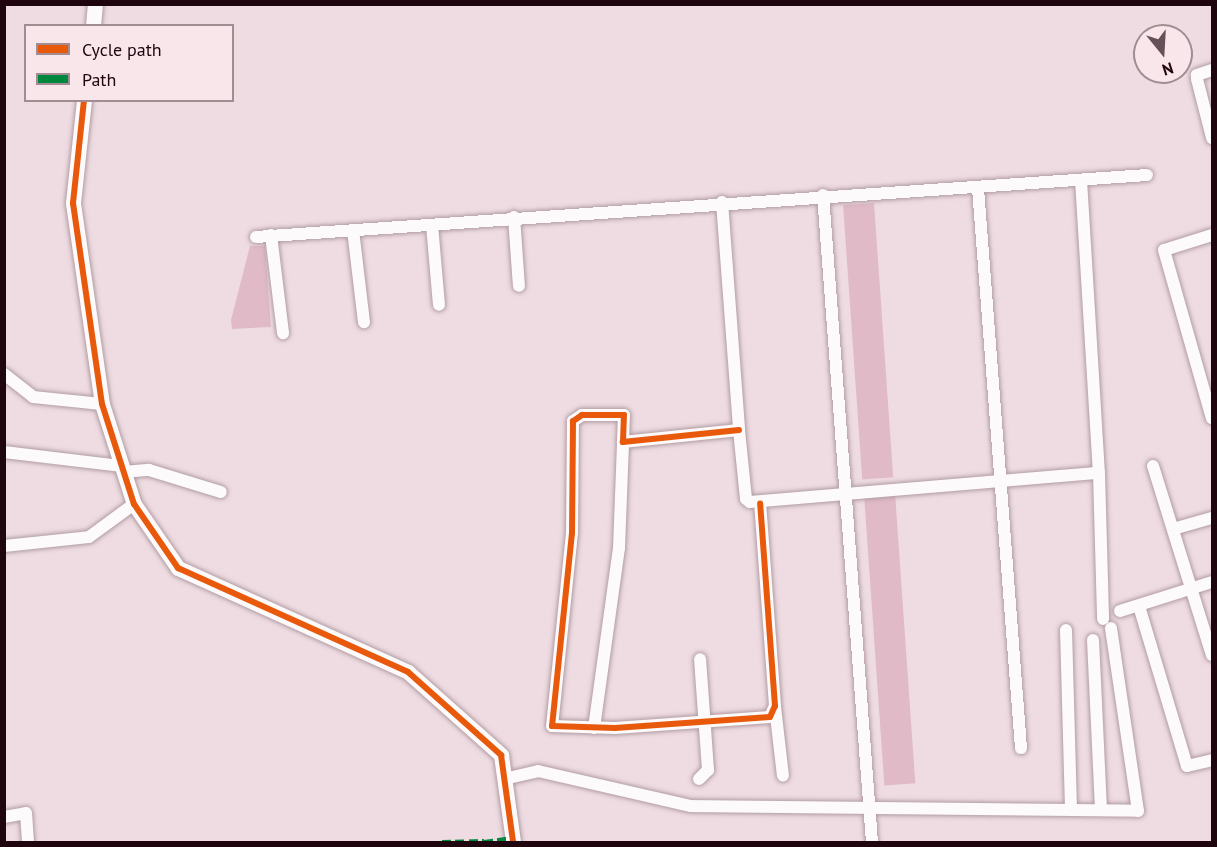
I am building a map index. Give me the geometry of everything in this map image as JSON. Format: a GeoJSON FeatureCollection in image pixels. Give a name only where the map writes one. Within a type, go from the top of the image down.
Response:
{"type":"FeatureCollection","features":[{"type":"Feature","properties":{"kind":"street"},"geometry":{"type":"LineString","coordinates":[[93,24],[95,4]]}},
{"type":"Feature","properties":{"kind":"street"},"geometry":{"type":"LineString","coordinates":[[1212,70],[1197,75],[1212,138]]}},
{"type":"Feature","properties":{"kind":"street"},"geometry":{"type":"LineString","coordinates":[[84,102],[73,203],[102,404],[135,504],[178,568],[408,672],[501,754],[513,843]]}},
{"type":"Feature","properties":{"kind":"street"},"geometry":{"type":"LineString","coordinates":[[256,237],[722,202],[978,188],[1147,175]]}},
{"type":"Feature","properties":{"kind":"street"},"geometry":{"type":"LineString","coordinates":[[504,779],[538,771],[691,806],[1071,808],[1138,811],[1107,623],[1081,180]]}},
{"type":"Feature","properties":{"kind":"street"},"geometry":{"type":"LineString","coordinates":[[978,188],[998,479],[1021,748]]}},
{"type":"Feature","properties":{"kind":"street"},"geometry":{"type":"LineString","coordinates":[[823,195],[872,843]]}},
{"type":"Feature","properties":{"kind":"street"},"geometry":{"type":"LineString","coordinates":[[722,202],[746,499],[760,504],[844,492],[1099,473]]}},
{"type":"Feature","properties":{"kind":"street"},"geometry":{"type":"LineString","coordinates":[[514,218],[519,286]]}},
{"type":"Feature","properties":{"kind":"street"},"geometry":{"type":"LineString","coordinates":[[432,225],[439,305]]}},
{"type":"Feature","properties":{"kind":"street"},"geometry":{"type":"LineString","coordinates":[[353,230],[364,322]]}},
{"type":"Feature","properties":{"kind":"street"},"geometry":{"type":"LineString","coordinates":[[271,235],[283,333]]}},
{"type":"Feature","properties":{"kind":"street"},"geometry":{"type":"LineString","coordinates":[[1212,235],[1164,250],[1212,418]]}},
{"type":"Feature","properties":{"kind":"street"},"geometry":{"type":"LineString","coordinates":[[4,374],[33,398],[102,404]]}},
{"type":"Feature","properties":{"kind":"street"},"geometry":{"type":"LineString","coordinates":[[594,728],[619,548],[624,415],[582,415],[573,421],[572,533],[552,726],[594,728],[764,720],[770,717],[775,706]]}},
{"type":"Feature","properties":{"kind":"street"},"geometry":{"type":"LineString","coordinates":[[623,442],[739,430]]}},
{"type":"Feature","properties":{"kind":"street"},"geometry":{"type":"LineString","coordinates":[[4,452],[123,469],[150,470],[220,492]]}},
{"type":"Feature","properties":{"kind":"street"},"geometry":{"type":"LineString","coordinates":[[1153,466],[1212,655]]}},
{"type":"Feature","properties":{"kind":"street"},"geometry":{"type":"LineString","coordinates":[[4,546],[89,537],[135,504]]}},
{"type":"Feature","properties":{"kind":"street"},"geometry":{"type":"LineString","coordinates":[[760,504],[775,706],[783,776]]}},
{"type":"Feature","properties":{"kind":"street"},"geometry":{"type":"LineString","coordinates":[[1173,529],[1212,518]]}},
{"type":"Feature","properties":{"kind":"street"},"geometry":{"type":"LineString","coordinates":[[1120,611],[1212,582]]}},
{"type":"Feature","properties":{"kind":"street"},"geometry":{"type":"LineString","coordinates":[[1138,606],[1187,766],[1212,760]]}},
{"type":"Feature","properties":{"kind":"street"},"geometry":{"type":"LineString","coordinates":[[1066,630],[1071,808]]}},
{"type":"Feature","properties":{"kind":"street"},"geometry":{"type":"LineString","coordinates":[[1093,640],[1101,809]]}},
{"type":"Feature","properties":{"kind":"street"},"geometry":{"type":"LineString","coordinates":[[699,779],[708,770],[707,722],[700,659]]}},
{"type":"Feature","properties":{"kind":"street"},"geometry":{"type":"LineString","coordinates":[[4,817],[26,813],[28,843]]}},
{"type":"Feature","properties":{"kind":"shaded area"},"geometry":{"type":"Polygon","coordinates":[[[874,203],[893,477],[862,479],[843,205],[874,203]]]}},
{"type":"Feature","properties":{"kind":"shaded area"},"geometry":{"type":"Polygon","coordinates":[[[250,246],[265,246],[271,327],[232,329],[231,320],[250,246]]]}},
{"type":"Feature","properties":{"kind":"shaded area"},"geometry":{"type":"Polygon","coordinates":[[[895,493],[915,783],[884,785],[864,495],[895,493]]]}},
{"type":"Feature","properties":{"kind":"marked path"},"geometry":{"type":"LineString","coordinates":[[484,842],[513,838]]}},
{"type":"Feature","properties":{"kind":"marked path"},"geometry":{"type":"LineString","coordinates":[[442,842],[484,841]]}},
{"type":"Feature","properties":{"kind":"cycle path"},"geometry":{"type":"LineString","coordinates":[[84,102],[73,203],[102,404],[134,504],[178,568],[408,672],[501,755],[513,842]]}},
{"type":"Feature","properties":{"kind":"cycle path"},"geometry":{"type":"LineString","coordinates":[[739,430],[623,442],[624,415],[582,415],[573,421],[572,533],[552,726],[615,728],[770,717],[775,706],[760,504]]}}]}
